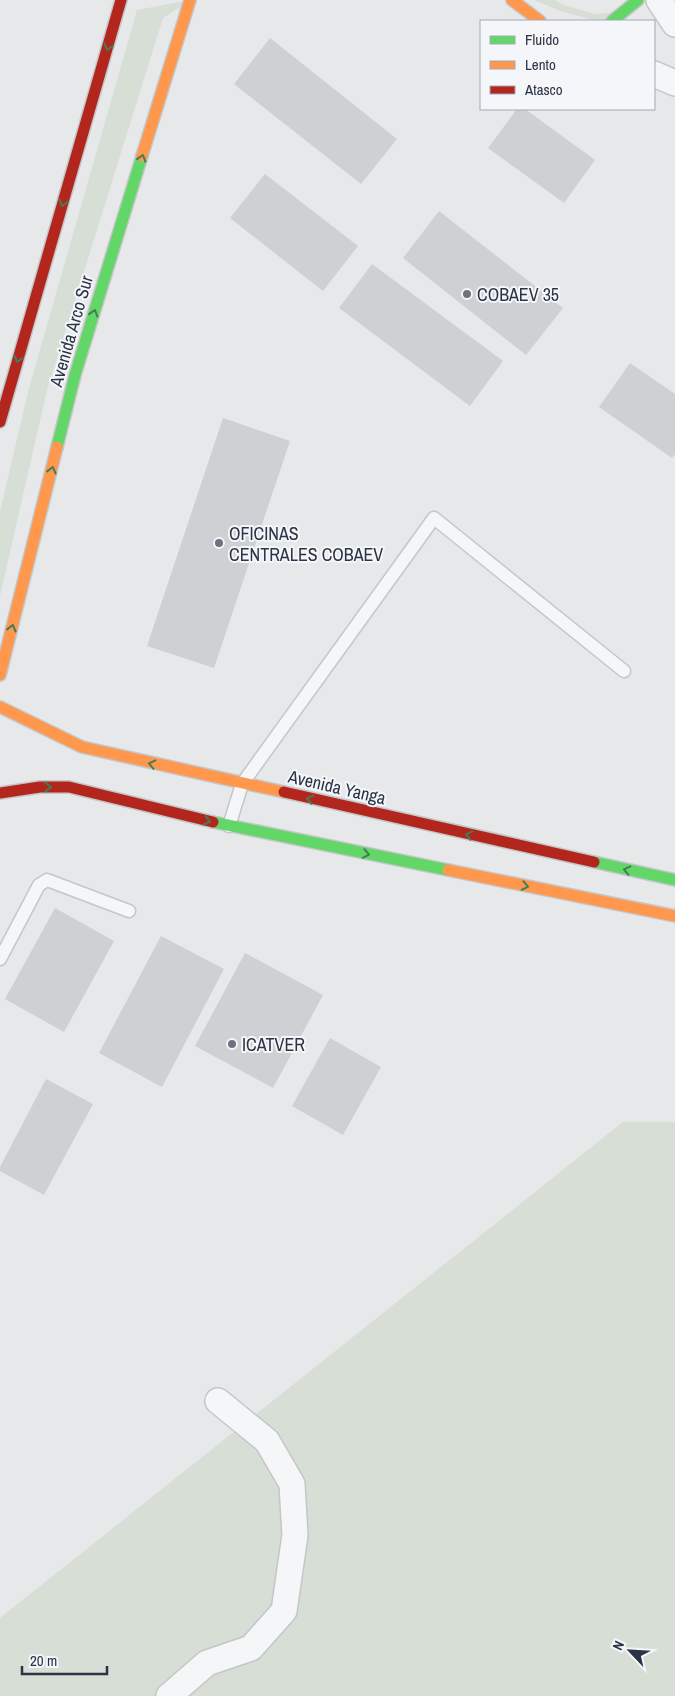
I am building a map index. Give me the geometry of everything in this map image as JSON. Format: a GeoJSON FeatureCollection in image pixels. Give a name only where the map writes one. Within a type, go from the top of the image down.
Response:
{"type":"FeatureCollection","features":[{"type":"Feature","properties":{"kind":"street"},"geometry":{"type":"LineString","coordinates":[[0,422],[121,0]]}},
{"type":"Feature","properties":{"kind":"street"},"geometry":{"type":"LineString","coordinates":[[512,0],[539,20]]}},
{"type":"Feature","properties":{"kind":"street"},"geometry":{"type":"LineString","coordinates":[[613,20],[638,0]]}},
{"type":"Feature","properties":{"kind":"street"},"geometry":{"type":"LineString","coordinates":[[659,0],[675,24]]}},
{"type":"Feature","properties":{"kind":"street","name":"Avenida Arco Sur"},"geometry":{"type":"LineString","coordinates":[[0,675],[75,376],[187,1]]}},
{"type":"Feature","properties":{"kind":"street"},"geometry":{"type":"LineString","coordinates":[[655,74],[675,83]]}},
{"type":"Feature","properties":{"kind":"street","name":"Avenida Yanga"},"geometry":{"type":"LineString","coordinates":[[0,707],[80,752],[242,784],[675,880]]}},
{"type":"Feature","properties":{"kind":"street"},"geometry":{"type":"LineString","coordinates":[[0,793],[70,783],[229,826],[675,916]]}},
{"type":"Feature","properties":{"kind":"street"},"geometry":{"type":"LineString","coordinates":[[169,1696],[207,1663],[250,1648],[284,1611],[295,1535],[292,1484],[267,1441],[218,1401]]}},
{"type":"Feature","properties":{"kind":"lane"},"geometry":{"type":"LineString","coordinates":[[229,826],[242,784],[434,518],[624,671]]}},
{"type":"Feature","properties":{"kind":"lane"},"geometry":{"type":"LineString","coordinates":[[0,959],[39,885],[47,880],[129,911]]}},
{"type":"Feature","properties":{"kind":"shaded area"},"geometry":{"type":"Polygon","coordinates":[[[534,0],[555,0],[564,5],[595,14],[623,12],[627,18],[593,20],[560,11],[534,0]]]}},
{"type":"Feature","properties":{"kind":"shaded area"},"geometry":{"type":"Polygon","coordinates":[[[180,2],[187,3],[163,18],[47,390],[0,596],[0,512],[29,388],[137,10],[180,2]]]}},
{"type":"Feature","properties":{"kind":"shaded area"},"geometry":{"type":"Polygon","coordinates":[[[623,1122],[675,1122],[675,1696],[0,1696],[0,1618],[623,1122]]]}},
{"type":"Feature","properties":{"kind":"building"},"geometry":{"type":"Polygon","coordinates":[[[270,38],[397,139],[361,184],[234,84],[270,38]]]}},
{"type":"Feature","properties":{"kind":"building"},"geometry":{"type":"Polygon","coordinates":[[[516,110],[526,110],[595,160],[564,203],[488,148],[516,110]]]}},
{"type":"Feature","properties":{"kind":"building"},"geometry":{"type":"Polygon","coordinates":[[[265,174],[358,246],[323,291],[230,218],[265,174]]]}},
{"type":"Feature","properties":{"kind":"building"},"geometry":{"type":"Polygon","coordinates":[[[439,211],[563,308],[526,355],[403,258],[439,211]]]}},
{"type":"Feature","properties":{"kind":"building"},"geometry":{"type":"Polygon","coordinates":[[[372,264],[503,361],[470,406],[339,308],[372,264]]]}},
{"type":"Feature","properties":{"kind":"building"},"geometry":{"type":"Polygon","coordinates":[[[630,363],[675,394],[675,454],[672,458],[599,407],[630,363]]]}},
{"type":"Feature","properties":{"kind":"building","name":"OFICINAS CENTRALES COBAEV"},"geometry":{"type":"Polygon","coordinates":[[[223,418],[290,441],[214,668],[147,646],[223,418]]]}},
{"type":"Feature","properties":{"kind":"building"},"geometry":{"type":"Polygon","coordinates":[[[55,908],[114,941],[64,1032],[5,999],[55,908]]]}},
{"type":"Feature","properties":{"kind":"building"},"geometry":{"type":"Polygon","coordinates":[[[161,936],[224,969],[162,1087],[99,1053],[161,936]]]}},
{"type":"Feature","properties":{"kind":"building"},"geometry":{"type":"Polygon","coordinates":[[[245,953],[323,995],[273,1088],[195,1046],[245,953]]]}},
{"type":"Feature","properties":{"kind":"building"},"geometry":{"type":"Polygon","coordinates":[[[330,1038],[381,1067],[343,1135],[292,1106],[330,1038]]]}},
{"type":"Feature","properties":{"kind":"building"},"geometry":{"type":"Polygon","coordinates":[[[46,1079],[93,1104],[44,1195],[0,1171],[0,1167],[46,1079]]]}},
{"type":"Feature","properties":{"kind":"traffic: fast"},"geometry":{"type":"LineString","coordinates":[[613,20],[638,0]]}},
{"type":"Feature","properties":{"kind":"traffic: fast"},"geometry":{"type":"LineString","coordinates":[[57,447],[75,375],[142,156]]}},
{"type":"Feature","properties":{"kind":"traffic: fast"},"geometry":{"type":"LineString","coordinates":[[213,822],[448,870]]}},
{"type":"Feature","properties":{"kind":"traffic: fast"},"geometry":{"type":"LineString","coordinates":[[594,862],[675,880]]}},
{"type":"Feature","properties":{"kind":"traffic: slow"},"geometry":{"type":"LineString","coordinates":[[142,156],[190,0]]}},
{"type":"Feature","properties":{"kind":"traffic: slow"},"geometry":{"type":"LineString","coordinates":[[512,0],[539,20]]}},
{"type":"Feature","properties":{"kind":"traffic: slow"},"geometry":{"type":"LineString","coordinates":[[0,675],[57,447]]}},
{"type":"Feature","properties":{"kind":"traffic: slow"},"geometry":{"type":"LineString","coordinates":[[0,707],[82,747],[284,792]]}},
{"type":"Feature","properties":{"kind":"traffic: slow"},"geometry":{"type":"LineString","coordinates":[[448,870],[675,916]]}},
{"type":"Feature","properties":{"kind":"traffic: jam"},"geometry":{"type":"LineString","coordinates":[[0,422],[121,0]]}},
{"type":"Feature","properties":{"kind":"traffic: jam"},"geometry":{"type":"LineString","coordinates":[[0,793],[40,787],[69,787],[213,822]]}},
{"type":"Feature","properties":{"kind":"traffic: jam"},"geometry":{"type":"LineString","coordinates":[[284,792],[594,862]]}},
{"type":"Feature","properties":{"kind":"place","name":"COBAEV 35"},"geometry":{"type":"Point","coordinates":[467,294]}},
{"type":"Feature","properties":{"kind":"place","name":"OFICINAS CENTRALES COBAEV"},"geometry":{"type":"Point","coordinates":[219,543]}},
{"type":"Feature","properties":{"kind":"place","name":"ICATVER"},"geometry":{"type":"Point","coordinates":[232,1044]}}]}
